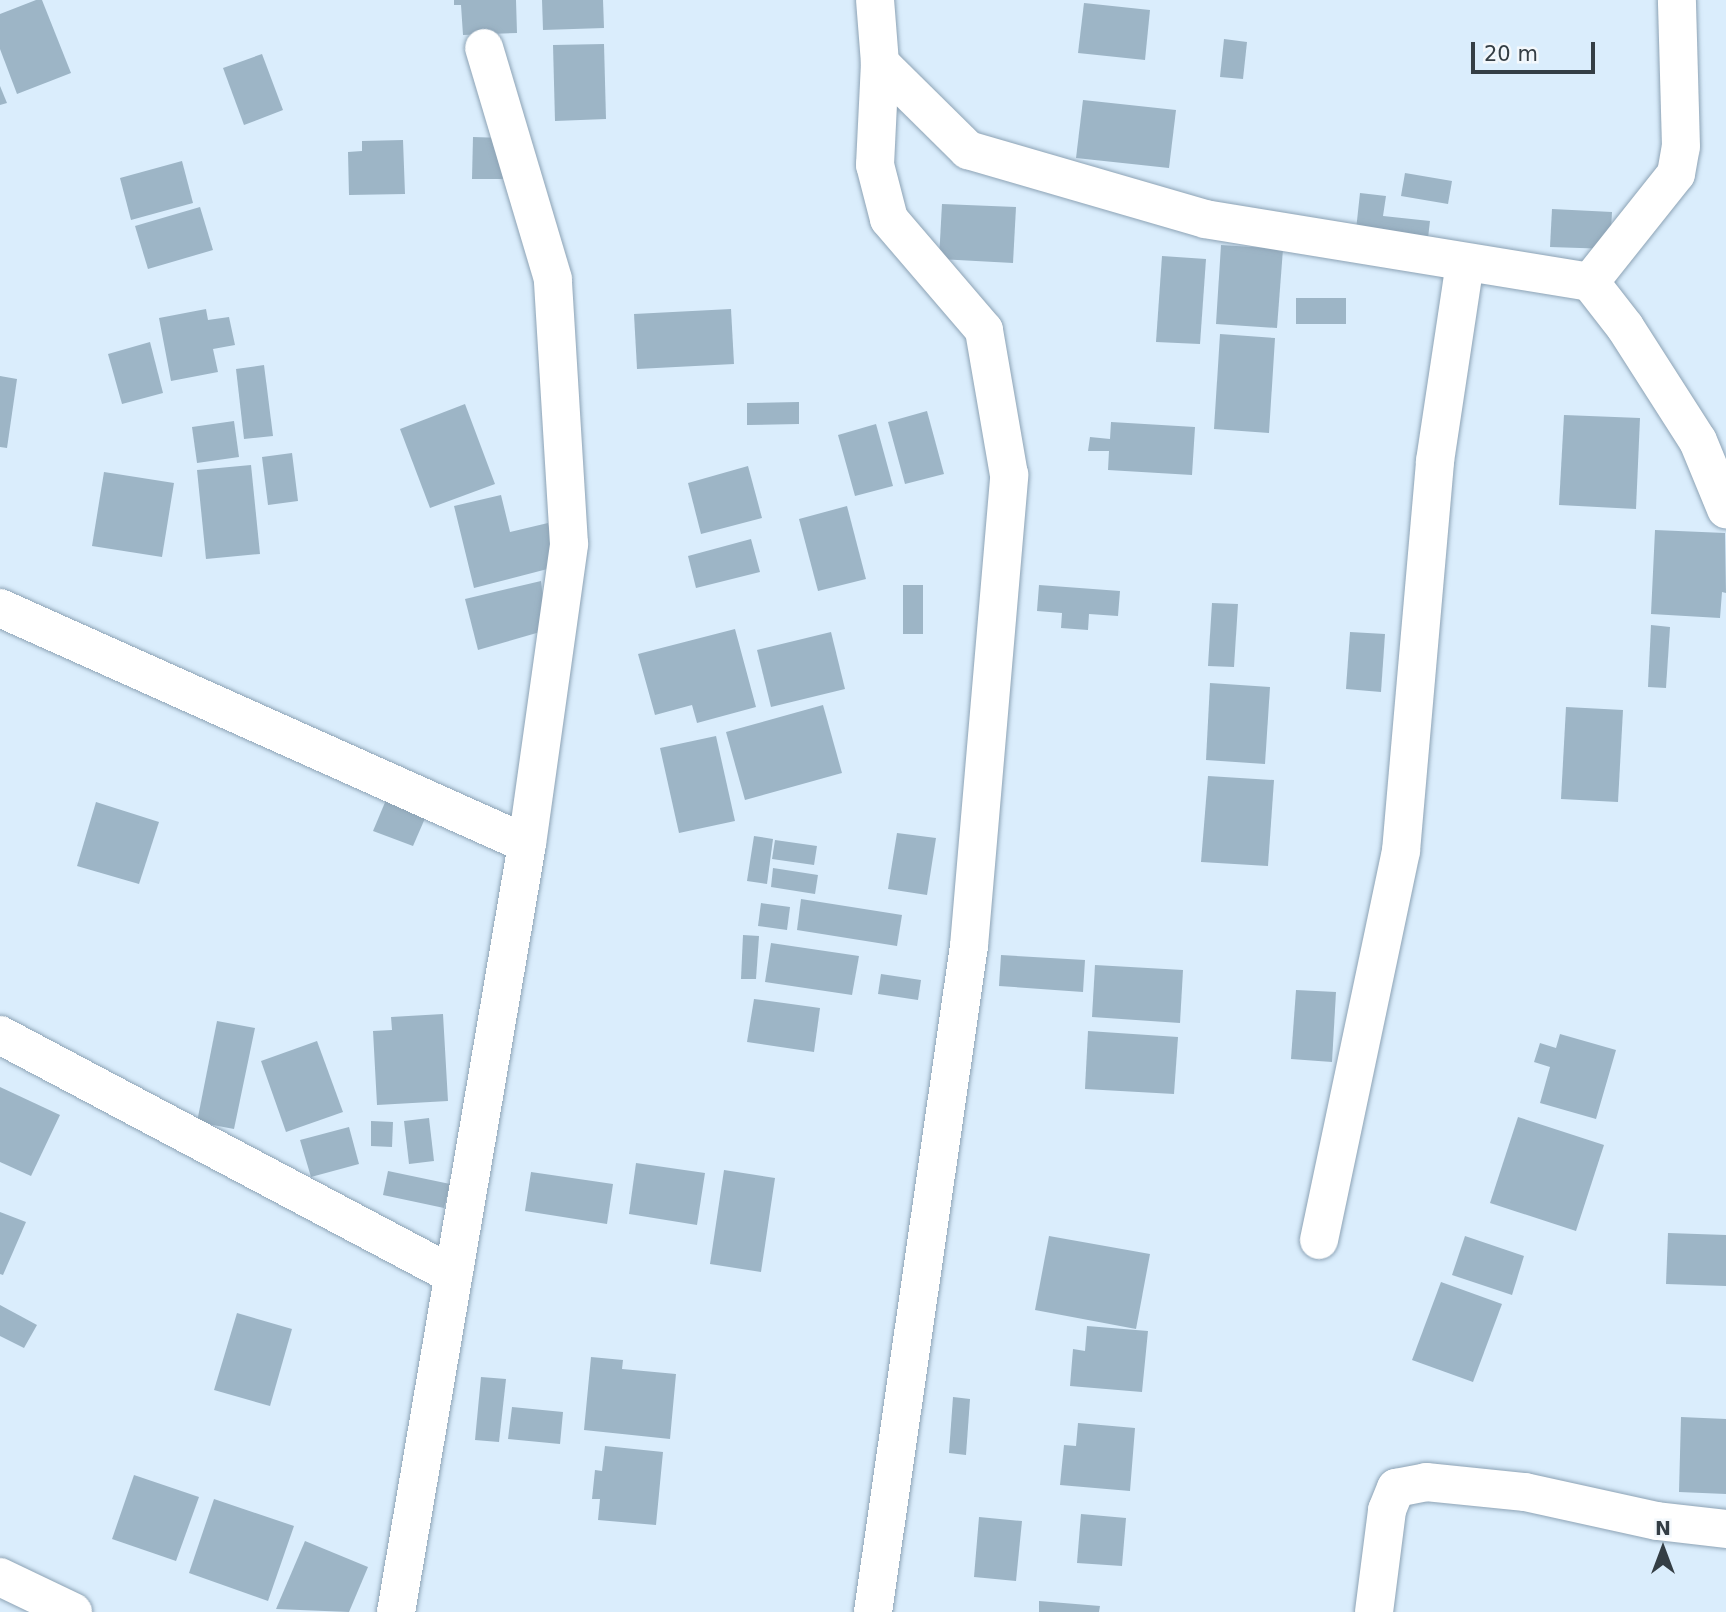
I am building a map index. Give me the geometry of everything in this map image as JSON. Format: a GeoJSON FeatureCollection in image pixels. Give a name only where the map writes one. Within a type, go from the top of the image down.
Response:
{"type":"FeatureCollection","features":[{"type":"Feature","properties":{"kind":"street"},"geometry":{"type":"LineString","coordinates":[[873,1612],[969,946],[1009,475],[984,330],[889,219],[875,165],[880,63],[875,0]]}},
{"type":"Feature","properties":{"kind":"street"},"geometry":{"type":"LineString","coordinates":[[1590,282],[1676,174],[1681,147],[1677,0]]}},
{"type":"Feature","properties":{"kind":"street"},"geometry":{"type":"LineString","coordinates":[[396,1612],[527,844],[569,544],[552,279],[484,48]]}},
{"type":"Feature","properties":{"kind":"street"},"geometry":{"type":"LineString","coordinates":[[880,63],[968,150],[1205,219],[1590,282],[1625,327],[1698,441],[1726,509]]}},
{"type":"Feature","properties":{"kind":"street"},"geometry":{"type":"LineString","coordinates":[[1319,1240],[1401,851],[1435,461],[1465,262]]}},
{"type":"Feature","properties":{"kind":"street"},"geometry":{"type":"LineString","coordinates":[[0,608],[527,844]]}},
{"type":"Feature","properties":{"kind":"street"},"geometry":{"type":"LineString","coordinates":[[0,1035],[453,1275]]}},
{"type":"Feature","properties":{"kind":"street"},"geometry":{"type":"LineString","coordinates":[[1374,1612],[1387,1510],[1396,1488],[1426,1482],[1525,1492],[1657,1521],[1726,1529]]}},
{"type":"Feature","properties":{"kind":"street"},"geometry":{"type":"LineString","coordinates":[[0,1577],[73,1612]]}},
{"type":"Feature","properties":{"kind":"building"},"geometry":{"type":"Polygon","coordinates":[[[42,0],[71,73],[17,94],[0,49],[0,14],[42,0]]]}},
{"type":"Feature","properties":{"kind":"building"},"geometry":{"type":"Polygon","coordinates":[[[454,0],[516,0],[517,33],[463,35],[461,5],[454,5],[454,0]]]}},
{"type":"Feature","properties":{"kind":"building"},"geometry":{"type":"Polygon","coordinates":[[[542,0],[603,0],[604,28],[543,30],[542,0]]]}},
{"type":"Feature","properties":{"kind":"building"},"geometry":{"type":"Polygon","coordinates":[[[1084,3],[1150,10],[1145,60],[1078,53],[1084,3]]]}},
{"type":"Feature","properties":{"kind":"building"},"geometry":{"type":"Polygon","coordinates":[[[1224,39],[1247,42],[1243,79],[1220,77],[1224,39]]]}},
{"type":"Feature","properties":{"kind":"building"},"geometry":{"type":"Polygon","coordinates":[[[604,44],[606,119],[555,121],[553,45],[604,44]]]}},
{"type":"Feature","properties":{"kind":"building"},"geometry":{"type":"Polygon","coordinates":[[[262,54],[283,110],[244,125],[223,68],[262,54]]]}},
{"type":"Feature","properties":{"kind":"building"},"geometry":{"type":"Polygon","coordinates":[[[0,86],[7,103],[0,105],[0,86]]]}},
{"type":"Feature","properties":{"kind":"building"},"geometry":{"type":"Polygon","coordinates":[[[1083,100],[1176,110],[1169,168],[1076,158],[1083,100]]]}},
{"type":"Feature","properties":{"kind":"building"},"geometry":{"type":"Polygon","coordinates":[[[473,137],[503,138],[503,179],[472,179],[473,137]]]}},
{"type":"Feature","properties":{"kind":"building"},"geometry":{"type":"Polygon","coordinates":[[[403,140],[405,194],[349,195],[348,152],[362,151],[362,141],[403,140]]]}},
{"type":"Feature","properties":{"kind":"building"},"geometry":{"type":"Polygon","coordinates":[[[182,161],[193,203],[131,220],[120,178],[182,161]]]}},
{"type":"Feature","properties":{"kind":"building"},"geometry":{"type":"Polygon","coordinates":[[[1405,173],[1452,181],[1448,204],[1401,196],[1405,173]]]}},
{"type":"Feature","properties":{"kind":"building"},"geometry":{"type":"Polygon","coordinates":[[[1360,193],[1386,196],[1383,216],[1430,221],[1428,238],[1356,230],[1360,193]]]}},
{"type":"Feature","properties":{"kind":"building"},"geometry":{"type":"Polygon","coordinates":[[[942,204],[1016,207],[1013,263],[939,259],[942,204]]]}},
{"type":"Feature","properties":{"kind":"building"},"geometry":{"type":"Polygon","coordinates":[[[200,207],[213,250],[148,269],[135,226],[200,207]]]}},
{"type":"Feature","properties":{"kind":"building"},"geometry":{"type":"Polygon","coordinates":[[[1552,209],[1612,212],[1610,249],[1550,247],[1552,209]]]}},
{"type":"Feature","properties":{"kind":"building"},"geometry":{"type":"Polygon","coordinates":[[[1221,245],[1283,249],[1277,328],[1216,324],[1221,245]]]}},
{"type":"Feature","properties":{"kind":"building"},"geometry":{"type":"Polygon","coordinates":[[[1162,256],[1206,259],[1200,344],[1156,342],[1162,256]]]}},
{"type":"Feature","properties":{"kind":"building"},"geometry":{"type":"Polygon","coordinates":[[[1296,298],[1346,298],[1346,324],[1296,324],[1296,298]]]}},
{"type":"Feature","properties":{"kind":"building"},"geometry":{"type":"Polygon","coordinates":[[[206,309],[208,320],[229,317],[235,345],[213,349],[218,372],[171,381],[159,318],[206,309]]]}},
{"type":"Feature","properties":{"kind":"building"},"geometry":{"type":"Polygon","coordinates":[[[731,309],[734,364],[637,369],[634,314],[731,309]]]}},
{"type":"Feature","properties":{"kind":"building"},"geometry":{"type":"Polygon","coordinates":[[[1220,334],[1275,338],[1269,433],[1214,429],[1220,334]]]}},
{"type":"Feature","properties":{"kind":"building"},"geometry":{"type":"Polygon","coordinates":[[[150,342],[163,393],[122,404],[108,354],[150,342]]]}},
{"type":"Feature","properties":{"kind":"building"},"geometry":{"type":"Polygon","coordinates":[[[264,365],[273,436],[244,439],[236,369],[264,365]]]}},
{"type":"Feature","properties":{"kind":"building"},"geometry":{"type":"Polygon","coordinates":[[[0,376],[17,379],[7,448],[0,447],[0,376]]]}},
{"type":"Feature","properties":{"kind":"building"},"geometry":{"type":"Polygon","coordinates":[[[799,402],[799,424],[747,425],[747,403],[799,402]]]}},
{"type":"Feature","properties":{"kind":"building"},"geometry":{"type":"Polygon","coordinates":[[[465,404],[495,484],[430,508],[400,429],[465,404]]]}},
{"type":"Feature","properties":{"kind":"building"},"geometry":{"type":"Polygon","coordinates":[[[927,411],[944,474],[905,484],[888,422],[927,411]]]}},
{"type":"Feature","properties":{"kind":"building"},"geometry":{"type":"Polygon","coordinates":[[[1564,415],[1640,418],[1636,509],[1559,505],[1564,415]]]}},
{"type":"Feature","properties":{"kind":"building"},"geometry":{"type":"Polygon","coordinates":[[[234,421],[239,457],[197,463],[192,427],[234,421]]]}},
{"type":"Feature","properties":{"kind":"building"},"geometry":{"type":"Polygon","coordinates":[[[1111,422],[1195,427],[1192,475],[1108,470],[1109,451],[1088,451],[1090,437],[1110,439],[1111,422]]]}},
{"type":"Feature","properties":{"kind":"building"},"geometry":{"type":"Polygon","coordinates":[[[876,424],[893,486],[855,496],[838,435],[876,424]]]}},
{"type":"Feature","properties":{"kind":"building"},"geometry":{"type":"Polygon","coordinates":[[[292,453],[298,501],[268,505],[262,457],[292,453]]]}},
{"type":"Feature","properties":{"kind":"building"},"geometry":{"type":"Polygon","coordinates":[[[251,465],[260,554],[206,559],[197,470],[251,465]]]}},
{"type":"Feature","properties":{"kind":"building"},"geometry":{"type":"Polygon","coordinates":[[[748,466],[762,518],[701,534],[688,483],[748,466]]]}},
{"type":"Feature","properties":{"kind":"building"},"geometry":{"type":"Polygon","coordinates":[[[104,472],[174,483],[162,557],[92,546],[104,472]]]}},
{"type":"Feature","properties":{"kind":"building"},"geometry":{"type":"Polygon","coordinates":[[[501,495],[510,532],[548,523],[559,566],[474,588],[454,506],[501,495]]]}},
{"type":"Feature","properties":{"kind":"building"},"geometry":{"type":"Polygon","coordinates":[[[847,506],[866,579],[818,591],[799,519],[847,506]]]}},
{"type":"Feature","properties":{"kind":"building"},"geometry":{"type":"Polygon","coordinates":[[[1655,530],[1725,533],[1726,593],[1722,592],[1720,618],[1651,614],[1655,530]]]}},
{"type":"Feature","properties":{"kind":"building"},"geometry":{"type":"Polygon","coordinates":[[[751,539],[760,572],[696,588],[688,556],[751,539]]]}},
{"type":"Feature","properties":{"kind":"building"},"geometry":{"type":"Polygon","coordinates":[[[541,581],[547,630],[478,650],[465,599],[541,581]]]}},
{"type":"Feature","properties":{"kind":"building"},"geometry":{"type":"Polygon","coordinates":[[[903,585],[923,585],[923,634],[903,634],[903,585]]]}},
{"type":"Feature","properties":{"kind":"building"},"geometry":{"type":"Polygon","coordinates":[[[1039,585],[1120,591],[1118,616],[1089,614],[1088,630],[1061,628],[1062,613],[1037,611],[1039,585]]]}},
{"type":"Feature","properties":{"kind":"building"},"geometry":{"type":"Polygon","coordinates":[[[1212,603],[1238,604],[1234,667],[1208,666],[1212,603]]]}},
{"type":"Feature","properties":{"kind":"building"},"geometry":{"type":"Polygon","coordinates":[[[1651,625],[1670,627],[1666,688],[1648,687],[1651,625]]]}},
{"type":"Feature","properties":{"kind":"building"},"geometry":{"type":"Polygon","coordinates":[[[735,629],[756,707],[697,723],[692,705],[655,715],[638,654],[735,629]]]}},
{"type":"Feature","properties":{"kind":"building"},"geometry":{"type":"Polygon","coordinates":[[[831,632],[845,689],[771,707],[757,650],[831,632]]]}},
{"type":"Feature","properties":{"kind":"building"},"geometry":{"type":"Polygon","coordinates":[[[1350,632],[1385,634],[1381,692],[1346,689],[1350,632]]]}},
{"type":"Feature","properties":{"kind":"building"},"geometry":{"type":"Polygon","coordinates":[[[1210,683],[1270,687],[1265,764],[1206,760],[1210,683]]]}},
{"type":"Feature","properties":{"kind":"building"},"geometry":{"type":"Polygon","coordinates":[[[823,705],[842,773],[745,800],[726,732],[823,705]]]}},
{"type":"Feature","properties":{"kind":"building"},"geometry":{"type":"Polygon","coordinates":[[[1566,707],[1623,710],[1618,802],[1561,799],[1566,707]]]}},
{"type":"Feature","properties":{"kind":"building"},"geometry":{"type":"Polygon","coordinates":[[[716,736],[735,821],[679,833],[660,748],[716,736]]]}},
{"type":"Feature","properties":{"kind":"building"},"geometry":{"type":"Polygon","coordinates":[[[1208,776],[1274,780],[1268,866],[1201,862],[1208,776]]]}},
{"type":"Feature","properties":{"kind":"building"},"geometry":{"type":"Polygon","coordinates":[[[386,800],[426,816],[413,846],[373,831],[386,800]]]}},
{"type":"Feature","properties":{"kind":"building"},"geometry":{"type":"Polygon","coordinates":[[[96,802],[159,822],[139,884],[77,866],[96,802]]]}},
{"type":"Feature","properties":{"kind":"building"},"geometry":{"type":"Polygon","coordinates":[[[897,833],[936,838],[927,895],[888,889],[897,833]]]}},
{"type":"Feature","properties":{"kind":"building"},"geometry":{"type":"Polygon","coordinates":[[[754,836],[773,839],[767,884],[747,881],[754,836]]]}},
{"type":"Feature","properties":{"kind":"building"},"geometry":{"type":"Polygon","coordinates":[[[775,840],[817,846],[814,865],[772,859],[775,840]]]}},
{"type":"Feature","properties":{"kind":"building"},"geometry":{"type":"Polygon","coordinates":[[[773,868],[818,875],[815,894],[771,887],[773,868]]]}},
{"type":"Feature","properties":{"kind":"building"},"geometry":{"type":"Polygon","coordinates":[[[801,899],[902,915],[897,946],[797,930],[801,899]]]}},
{"type":"Feature","properties":{"kind":"building"},"geometry":{"type":"Polygon","coordinates":[[[761,903],[790,907],[787,930],[758,926],[761,903]]]}},
{"type":"Feature","properties":{"kind":"building"},"geometry":{"type":"Polygon","coordinates":[[[743,935],[759,936],[756,979],[741,979],[743,935]]]}},
{"type":"Feature","properties":{"kind":"building"},"geometry":{"type":"Polygon","coordinates":[[[771,943],[859,956],[852,995],[765,982],[771,943]]]}},
{"type":"Feature","properties":{"kind":"building"},"geometry":{"type":"Polygon","coordinates":[[[1001,955],[1085,960],[1083,992],[999,986],[1001,955]]]}},
{"type":"Feature","properties":{"kind":"building"},"geometry":{"type":"Polygon","coordinates":[[[1095,965],[1183,970],[1180,1023],[1092,1017],[1095,965]]]}},
{"type":"Feature","properties":{"kind":"building"},"geometry":{"type":"Polygon","coordinates":[[[881,974],[921,980],[918,1000],[878,994],[881,974]]]}},
{"type":"Feature","properties":{"kind":"building"},"geometry":{"type":"Polygon","coordinates":[[[1296,990],[1336,992],[1332,1062],[1291,1059],[1296,990]]]}},
{"type":"Feature","properties":{"kind":"building"},"geometry":{"type":"Polygon","coordinates":[[[754,999],[820,1008],[814,1052],[747,1042],[754,999]]]}},
{"type":"Feature","properties":{"kind":"building"},"geometry":{"type":"Polygon","coordinates":[[[443,1014],[448,1101],[377,1105],[373,1031],[392,1030],[391,1017],[443,1014]]]}},
{"type":"Feature","properties":{"kind":"building"},"geometry":{"type":"Polygon","coordinates":[[[217,1021],[255,1028],[234,1129],[197,1122],[217,1021]]]}},
{"type":"Feature","properties":{"kind":"building"},"geometry":{"type":"Polygon","coordinates":[[[1088,1031],[1178,1037],[1174,1094],[1085,1089],[1088,1031]]]}},
{"type":"Feature","properties":{"kind":"building"},"geometry":{"type":"Polygon","coordinates":[[[1560,1034],[1616,1050],[1596,1119],[1540,1103],[1550,1067],[1534,1062],[1540,1043],[1556,1048],[1560,1034]]]}},
{"type":"Feature","properties":{"kind":"building"},"geometry":{"type":"Polygon","coordinates":[[[317,1041],[343,1112],[286,1132],[261,1061],[317,1041]]]}},
{"type":"Feature","properties":{"kind":"building"},"geometry":{"type":"Polygon","coordinates":[[[0,1087],[60,1115],[31,1176],[0,1162],[0,1087]]]}},
{"type":"Feature","properties":{"kind":"building"},"geometry":{"type":"Polygon","coordinates":[[[1518,1117],[1604,1145],[1576,1231],[1490,1203],[1518,1117]]]}},
{"type":"Feature","properties":{"kind":"building"},"geometry":{"type":"Polygon","coordinates":[[[429,1118],[434,1161],[409,1164],[404,1121],[429,1118]]]}},
{"type":"Feature","properties":{"kind":"building"},"geometry":{"type":"Polygon","coordinates":[[[371,1121],[393,1122],[392,1147],[371,1146],[371,1121]]]}},
{"type":"Feature","properties":{"kind":"building"},"geometry":{"type":"Polygon","coordinates":[[[349,1127],[359,1164],[311,1177],[300,1140],[349,1127]]]}},
{"type":"Feature","properties":{"kind":"building"},"geometry":{"type":"Polygon","coordinates":[[[636,1163],[705,1173],[697,1225],[629,1214],[636,1163]]]}},
{"type":"Feature","properties":{"kind":"building"},"geometry":{"type":"Polygon","coordinates":[[[724,1170],[775,1178],[761,1272],[710,1264],[724,1170]]]}},
{"type":"Feature","properties":{"kind":"building"},"geometry":{"type":"Polygon","coordinates":[[[388,1171],[450,1184],[444,1208],[383,1195],[388,1171]]]}},
{"type":"Feature","properties":{"kind":"building"},"geometry":{"type":"Polygon","coordinates":[[[531,1172],[613,1184],[607,1224],[525,1211],[531,1172]]]}},
{"type":"Feature","properties":{"kind":"building"},"geometry":{"type":"Polygon","coordinates":[[[0,1212],[26,1222],[3,1275],[0,1274],[0,1212]]]}},
{"type":"Feature","properties":{"kind":"building"},"geometry":{"type":"Polygon","coordinates":[[[1668,1233],[1726,1235],[1726,1286],[1666,1284],[1668,1233]]]}},
{"type":"Feature","properties":{"kind":"building"},"geometry":{"type":"Polygon","coordinates":[[[1049,1236],[1150,1254],[1136,1329],[1035,1310],[1049,1236]]]}},
{"type":"Feature","properties":{"kind":"building"},"geometry":{"type":"Polygon","coordinates":[[[1465,1236],[1524,1256],[1512,1295],[1452,1275],[1465,1236]]]}},
{"type":"Feature","properties":{"kind":"building"},"geometry":{"type":"Polygon","coordinates":[[[1441,1282],[1502,1304],[1473,1382],[1412,1360],[1441,1282]]]}},
{"type":"Feature","properties":{"kind":"building"},"geometry":{"type":"Polygon","coordinates":[[[0,1305],[37,1325],[24,1348],[0,1336],[0,1305]]]}},
{"type":"Feature","properties":{"kind":"building"},"geometry":{"type":"Polygon","coordinates":[[[237,1313],[292,1329],[270,1406],[214,1390],[237,1313]]]}},
{"type":"Feature","properties":{"kind":"building"},"geometry":{"type":"Polygon","coordinates":[[[1087,1326],[1148,1331],[1142,1392],[1070,1386],[1073,1349],[1085,1351],[1087,1326]]]}},
{"type":"Feature","properties":{"kind":"building"},"geometry":{"type":"Polygon","coordinates":[[[591,1357],[623,1360],[622,1369],[676,1374],[670,1439],[584,1430],[591,1357]]]}},
{"type":"Feature","properties":{"kind":"building"},"geometry":{"type":"Polygon","coordinates":[[[481,1377],[506,1379],[499,1442],[475,1440],[481,1377]]]}},
{"type":"Feature","properties":{"kind":"building"},"geometry":{"type":"Polygon","coordinates":[[[953,1397],[970,1399],[966,1455],[949,1453],[953,1397]]]}},
{"type":"Feature","properties":{"kind":"building"},"geometry":{"type":"Polygon","coordinates":[[[512,1407],[563,1412],[560,1444],[508,1439],[512,1407]]]}},
{"type":"Feature","properties":{"kind":"building"},"geometry":{"type":"Polygon","coordinates":[[[1681,1417],[1726,1419],[1726,1494],[1679,1492],[1681,1417]]]}},
{"type":"Feature","properties":{"kind":"building"},"geometry":{"type":"Polygon","coordinates":[[[1078,1423],[1135,1428],[1130,1491],[1060,1485],[1064,1445],[1076,1446],[1078,1423]]]}},
{"type":"Feature","properties":{"kind":"building"},"geometry":{"type":"Polygon","coordinates":[[[605,1446],[663,1452],[656,1525],[598,1520],[600,1499],[592,1499],[595,1470],[602,1471],[605,1446]]]}},
{"type":"Feature","properties":{"kind":"building"},"geometry":{"type":"Polygon","coordinates":[[[134,1475],[199,1497],[176,1561],[112,1539],[134,1475]]]}},
{"type":"Feature","properties":{"kind":"building"},"geometry":{"type":"Polygon","coordinates":[[[214,1499],[294,1526],[268,1601],[189,1573],[214,1499]]]}},
{"type":"Feature","properties":{"kind":"building"},"geometry":{"type":"Polygon","coordinates":[[[1081,1514],[1126,1518],[1122,1566],[1077,1563],[1081,1514]]]}},
{"type":"Feature","properties":{"kind":"building"},"geometry":{"type":"Polygon","coordinates":[[[979,1517],[1022,1521],[1016,1581],[974,1577],[979,1517]]]}},
{"type":"Feature","properties":{"kind":"building"},"geometry":{"type":"Polygon","coordinates":[[[305,1541],[368,1567],[349,1612],[276,1609],[305,1541]]]}},
{"type":"Feature","properties":{"kind":"building"},"geometry":{"type":"Polygon","coordinates":[[[1039,1601],[1100,1606],[1099,1612],[1039,1612],[1039,1601]]]}}]}
